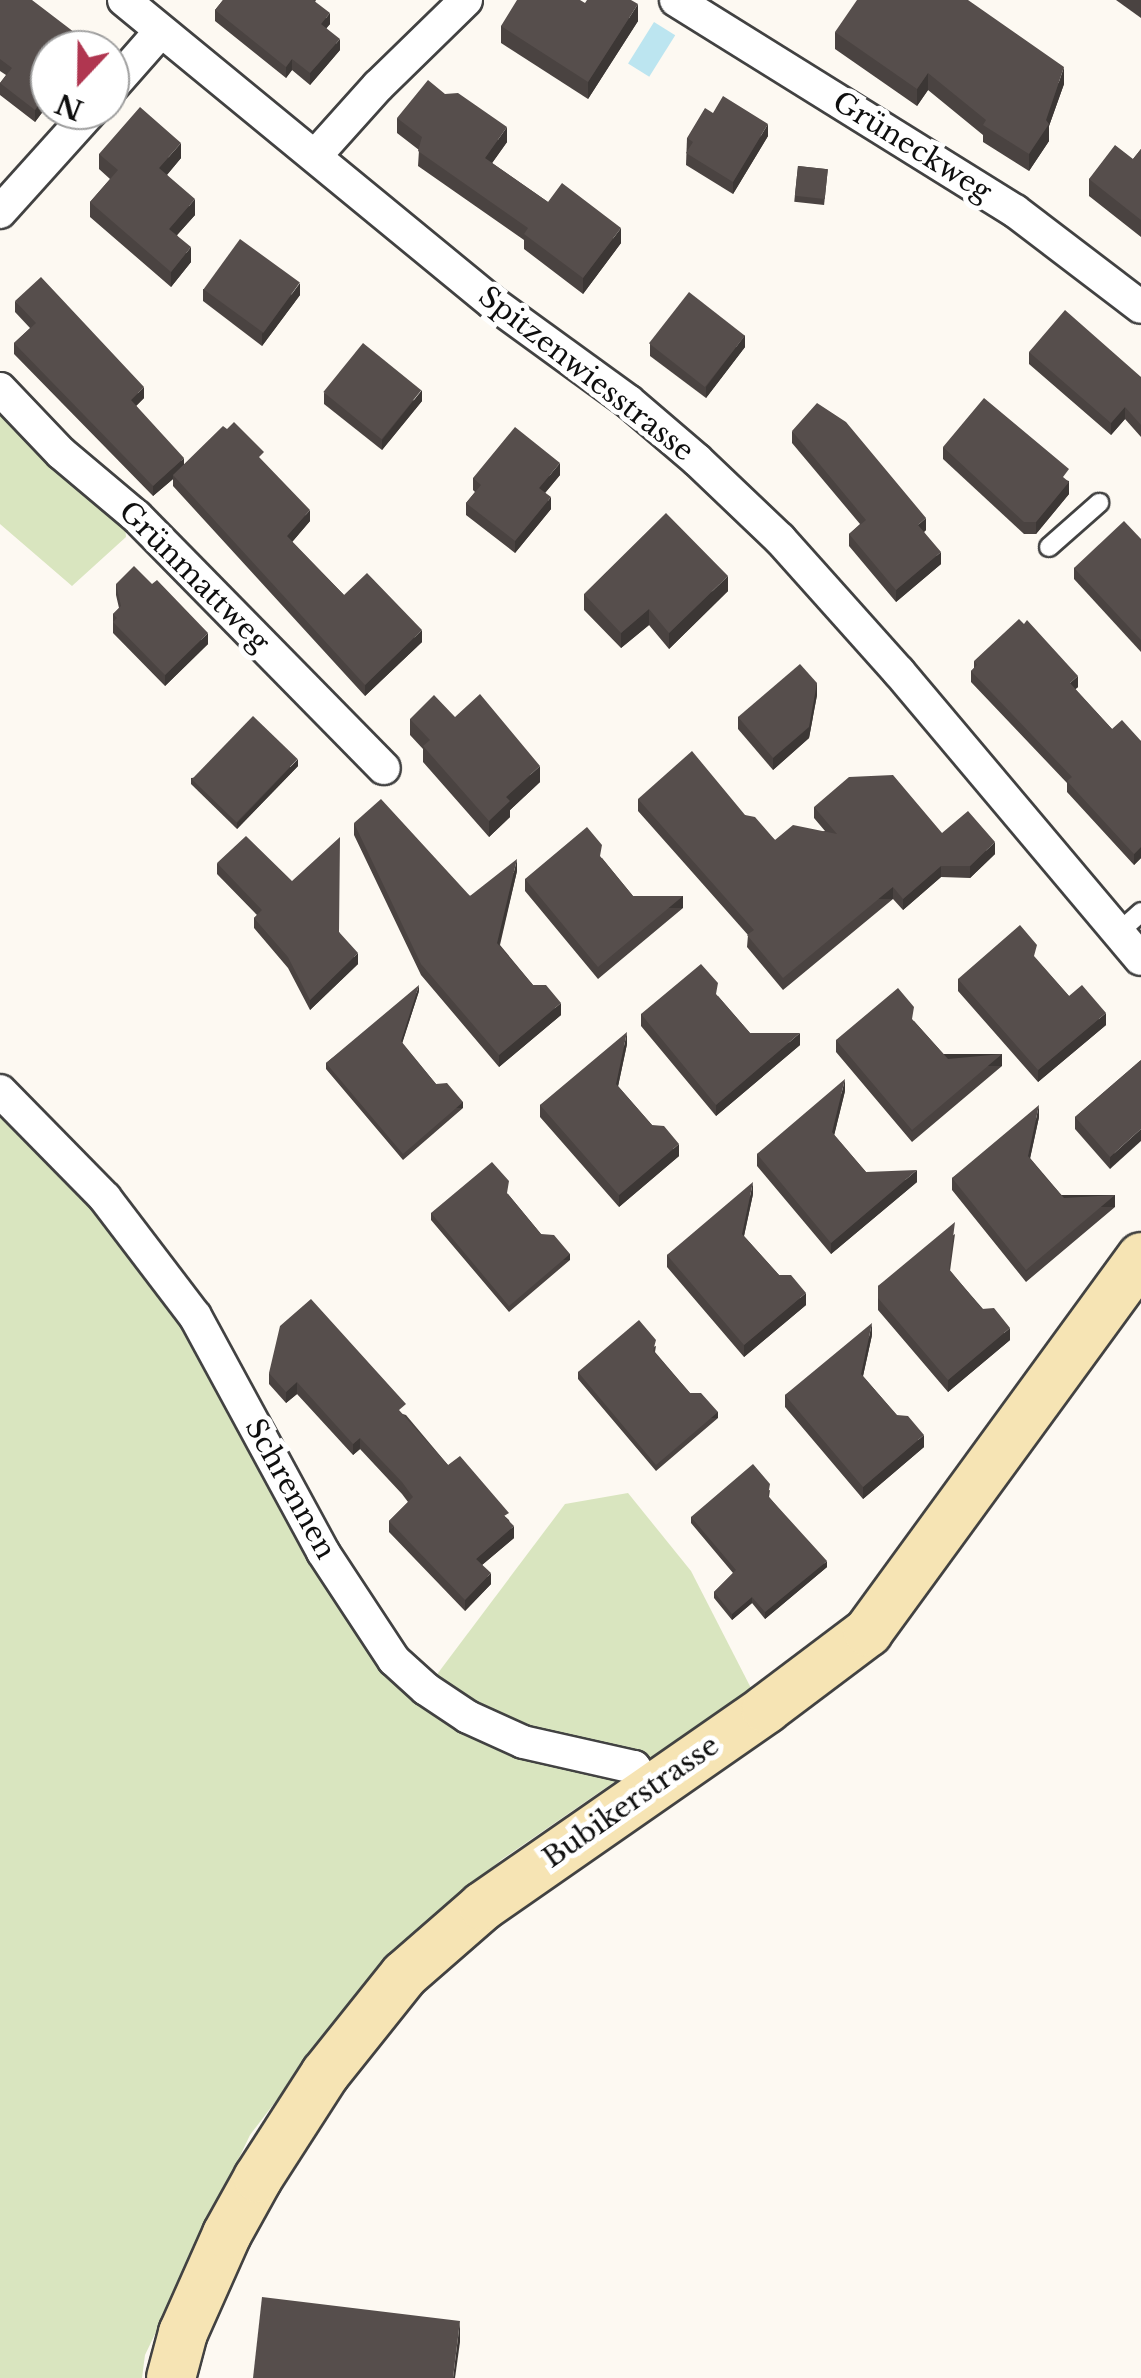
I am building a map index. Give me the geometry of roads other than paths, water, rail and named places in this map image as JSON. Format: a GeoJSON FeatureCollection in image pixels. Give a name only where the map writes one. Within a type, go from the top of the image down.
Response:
{"type":"FeatureCollection","features":[{"type":"Feature","properties":{"kind":"street","name":"Spitzenwiesstrasse"},"geometry":{"type":"LineString","coordinates":[[124,0],[493,304],[636,408],[780,539],[1130,922],[1141,959]]}},
{"type":"Feature","properties":{"kind":"street"},"geometry":{"type":"LineString","coordinates":[[316,155],[378,86],[466,0]]}},
{"type":"Feature","properties":{"kind":"street","name":"Grüneckweg"},"geometry":{"type":"LineString","coordinates":[[676,0],[1014,211],[1141,307]]}},
{"type":"Feature","properties":{"kind":"street"},"geometry":{"type":"LineString","coordinates":[[130,67],[162,31]]}},
{"type":"Feature","properties":{"kind":"street"},"geometry":{"type":"LineString","coordinates":[[0,212],[74,130]]}},
{"type":"Feature","properties":{"kind":"street","name":"Grünmattweg"},"geometry":{"type":"LineString","coordinates":[[0,389],[61,453],[137,516],[384,768]]}},
{"type":"Feature","properties":{"kind":"street","name":"Schrennen"},"geometry":{"type":"LineString","coordinates":[[0,1090],[105,1198],[195,1316],[323,1552],[394,1660],[426,1689],[468,1717],[523,1742],[634,1767],[651,1789]]}},
{"type":"Feature","properties":{"kind":"street","name":"Bubikerstrasse"},"geometry":{"type":"LineString","coordinates":[[171,2378],[183,2333],[227,2234],[258,2178],[325,2074],[404,1975],[483,1906],[868,1632],[1141,1257]]}},
{"type":"Feature","properties":{"kind":"lane"},"geometry":{"type":"LineString","coordinates":[[1049,547],[1099,503]]}},
{"type":"Feature","properties":{"kind":"water"},"geometry":{"type":"Polygon","coordinates":[[[654,22],[675,35],[649,77],[628,64],[654,22]]]}}]}
